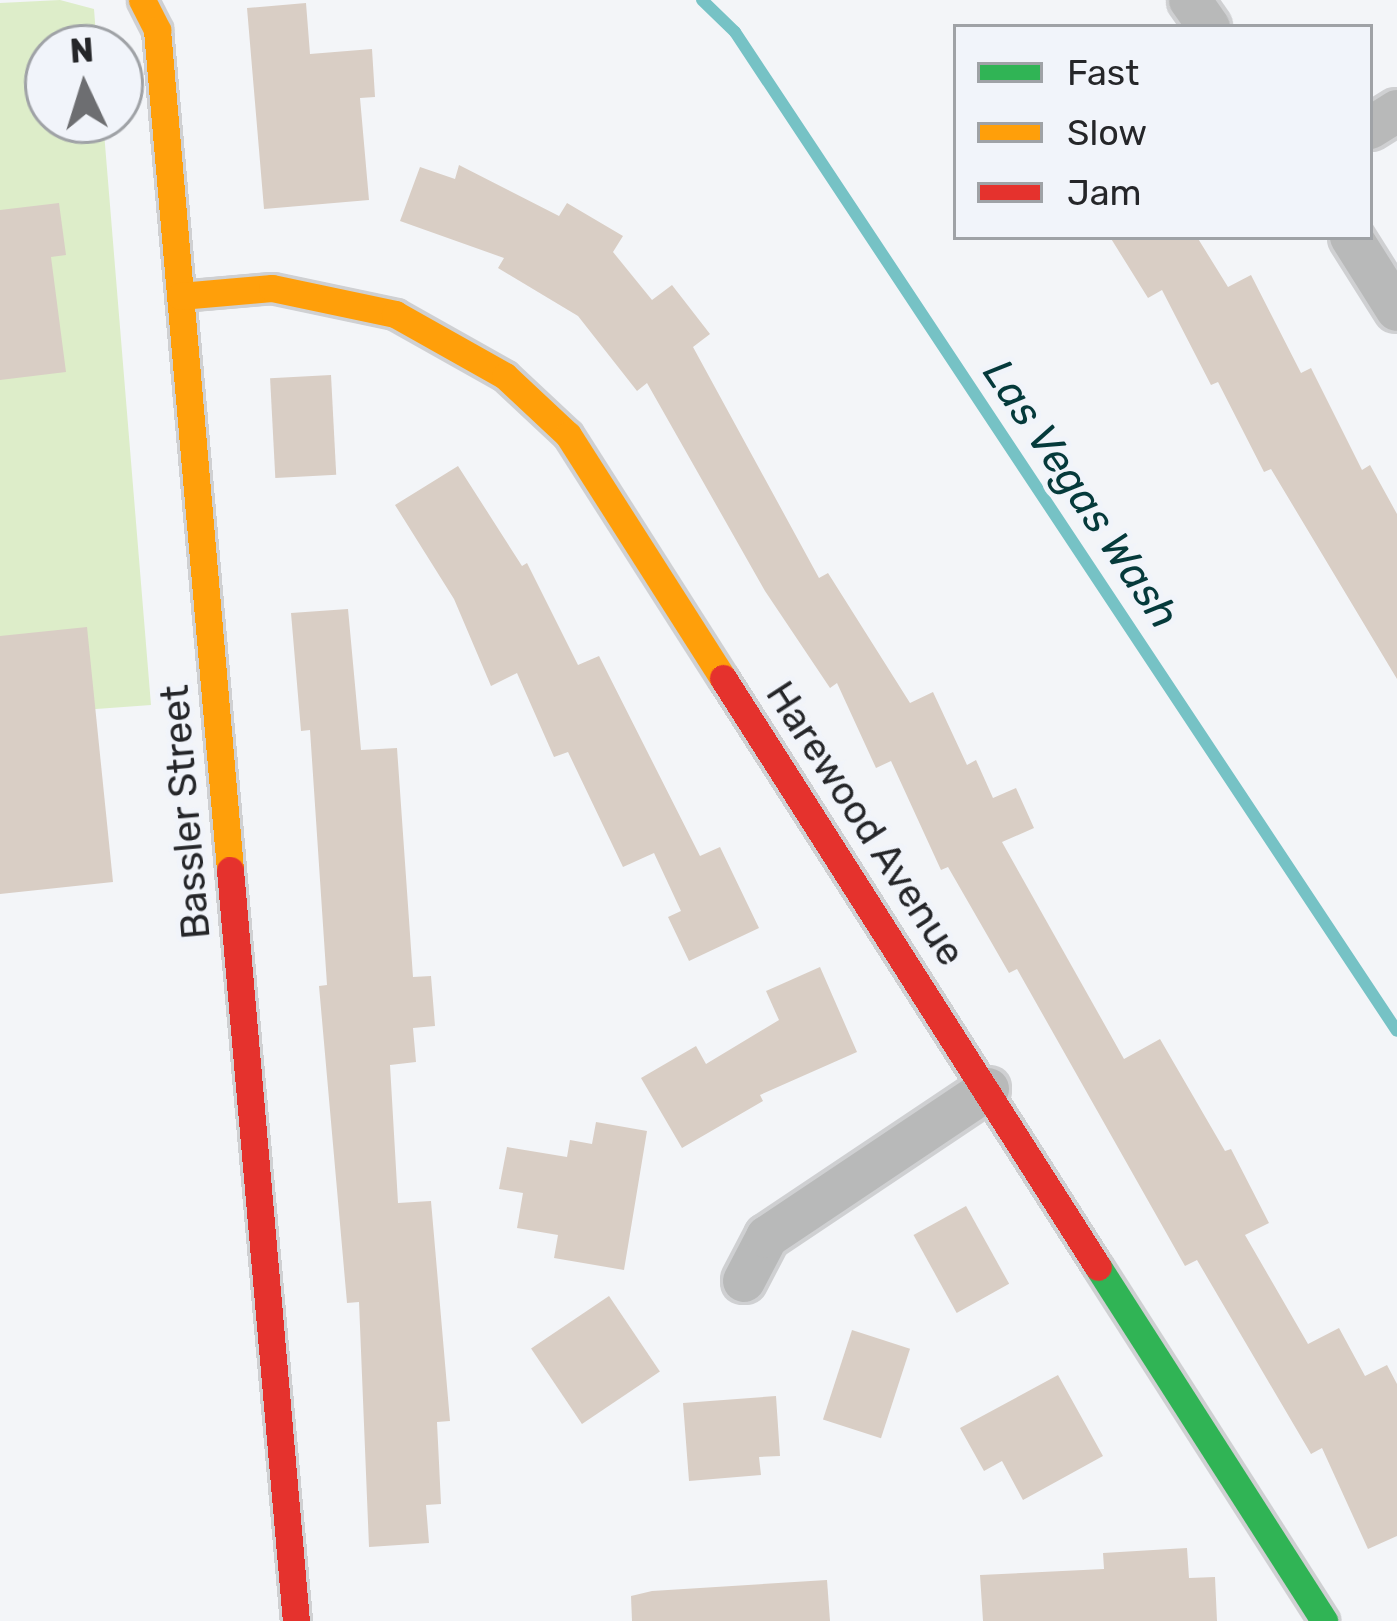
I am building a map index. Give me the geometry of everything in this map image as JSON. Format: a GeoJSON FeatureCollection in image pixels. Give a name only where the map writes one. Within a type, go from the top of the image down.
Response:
{"type":"FeatureCollection","features":[{"type":"Feature","properties":{"kind":"street","name":"Bassler Street"},"geometry":{"type":"LineString","coordinates":[[142,0],[157,30],[296,1621]]}},
{"type":"Feature","properties":{"kind":"street"},"geometry":{"type":"LineString","coordinates":[[1353,240],[1397,310]]}},
{"type":"Feature","properties":{"kind":"street","name":"Harewood Avenue"},"geometry":{"type":"LineString","coordinates":[[180,296],[272,288],[394,314],[505,376],[568,435],[1324,1621]]}},
{"type":"Feature","properties":{"kind":"street"},"geometry":{"type":"LineString","coordinates":[[744,1282],[767,1237],[988,1089]]}},
{"type":"Feature","properties":{"kind":"green space"},"geometry":{"type":"Polygon","coordinates":[[[60,0],[94,9],[95,24],[24,24],[24,144],[105,144],[151,705],[0,716],[0,3],[60,0]]]}},
{"type":"Feature","properties":{"kind":"building"},"geometry":{"type":"Polygon","coordinates":[[[306,3],[310,54],[372,49],[375,97],[360,98],[369,200],[264,209],[247,8],[306,3]]]}},
{"type":"Feature","properties":{"kind":"building"},"geometry":{"type":"Polygon","coordinates":[[[459,165],[559,216],[567,203],[623,236],[613,252],[652,300],[672,285],[710,334],[693,347],[819,578],[828,573],[910,703],[933,692],[967,765],[976,760],[993,798],[1016,788],[1034,828],[1002,842],[1124,1059],[1160,1039],[1225,1151],[1231,1149],[1269,1223],[1245,1235],[1308,1344],[1339,1328],[1365,1376],[1387,1365],[1397,1384],[1397,1536],[1368,1549],[1322,1448],[1311,1454],[1197,1260],[1185,1266],[1017,969],[1009,973],[948,867],[941,870],[891,761],[876,768],[837,683],[830,688],[765,591],[647,383],[637,391],[578,316],[498,268],[504,258],[400,221],[420,167],[455,179],[459,165]]]}},
{"type":"Feature","properties":{"kind":"building"},"geometry":{"type":"Polygon","coordinates":[[[59,203],[66,255],[51,257],[66,372],[0,380],[0,210],[59,203]]]}},
{"type":"Feature","properties":{"kind":"building"},"geometry":{"type":"Polygon","coordinates":[[[1112,240],[1199,240],[1228,287],[1251,275],[1301,373],[1311,368],[1362,470],[1370,465],[1397,514],[1397,679],[1271,469],[1264,472],[1218,382],[1211,385],[1162,290],[1148,298],[1112,240]]]}},
{"type":"Feature","properties":{"kind":"building"},"geometry":{"type":"Polygon","coordinates":[[[331,375],[336,475],[275,478],[270,378],[331,375]]]}},
{"type":"Feature","properties":{"kind":"building"},"geometry":{"type":"Polygon","coordinates":[[[458,466],[522,566],[527,563],[578,665],[599,656],[700,856],[720,847],[759,928],[689,961],[668,917],[681,911],[654,853],[623,867],[568,752],[554,757],[517,673],[491,686],[454,599],[395,505],[458,466]]]}},
{"type":"Feature","properties":{"kind":"building"},"geometry":{"type":"Polygon","coordinates":[[[348,609],[361,750],[397,748],[413,977],[431,976],[435,1026],[413,1028],[416,1062],[390,1065],[398,1203],[431,1201],[450,1421],[437,1422],[441,1504],[426,1505],[429,1543],[369,1547],[359,1302],[347,1303],[319,986],[327,985],[310,730],[301,731],[291,613],[348,609]]]}},
{"type":"Feature","properties":{"kind":"building"},"geometry":{"type":"Polygon","coordinates":[[[87,627],[113,882],[0,894],[0,636],[87,627]]]}},
{"type":"Feature","properties":{"kind":"building"},"geometry":{"type":"Polygon","coordinates":[[[820,967],[857,1052],[760,1095],[763,1101],[682,1148],[641,1078],[696,1046],[706,1064],[779,1020],[766,991],[820,967]]]}},
{"type":"Feature","properties":{"kind":"building"},"geometry":{"type":"Polygon","coordinates":[[[596,1122],[647,1131],[624,1270],[554,1258],[558,1235],[517,1228],[523,1193],[499,1189],[507,1147],[567,1157],[570,1140],[592,1144],[596,1122]]]}},
{"type":"Feature","properties":{"kind":"building"},"geometry":{"type":"Polygon","coordinates":[[[966,1206],[1009,1284],[957,1313],[914,1235],[966,1206]]]}},
{"type":"Feature","properties":{"kind":"building"},"geometry":{"type":"Polygon","coordinates":[[[609,1296],[660,1371],[582,1424],[531,1349],[609,1296]]]}},
{"type":"Feature","properties":{"kind":"building"},"geometry":{"type":"Polygon","coordinates":[[[852,1330],[910,1349],[881,1438],[823,1419],[852,1330]]]}},
{"type":"Feature","properties":{"kind":"building"},"geometry":{"type":"Polygon","coordinates":[[[1058,1375],[1103,1456],[1023,1500],[1002,1461],[984,1471],[960,1428],[1058,1375]]]}},
{"type":"Feature","properties":{"kind":"building"},"geometry":{"type":"Polygon","coordinates":[[[776,1396],[780,1456],[759,1457],[761,1475],[689,1481],[683,1403],[776,1396]]]}},
{"type":"Feature","properties":{"kind":"building"},"geometry":{"type":"Polygon","coordinates":[[[1187,1548],[1189,1578],[1215,1577],[1217,1621],[983,1621],[980,1575],[1104,1569],[1103,1553],[1187,1548]]]}},
{"type":"Feature","properties":{"kind":"building"},"geometry":{"type":"Polygon","coordinates":[[[827,1580],[830,1621],[632,1621],[631,1596],[652,1591],[827,1580]]]}},
{"type":"Feature","properties":{"kind":"waterway","name":"Las Vegas Wash"},"geometry":{"type":"LineString","coordinates":[[702,0],[735,32],[1397,1031]]}},
{"type":"Feature","properties":{"kind":"traffic: fast"},"geometry":{"type":"LineString","coordinates":[[1098,1267],[1324,1621]]}},
{"type":"Feature","properties":{"kind":"traffic: slow"},"geometry":{"type":"LineString","coordinates":[[142,0],[157,30],[230,870]]}},
{"type":"Feature","properties":{"kind":"traffic: slow"},"geometry":{"type":"LineString","coordinates":[[180,296],[272,288],[395,314],[505,376],[568,435],[723,678]]}},
{"type":"Feature","properties":{"kind":"traffic: jam"},"geometry":{"type":"LineString","coordinates":[[723,678],[1098,1267]]}},
{"type":"Feature","properties":{"kind":"traffic: jam"},"geometry":{"type":"LineString","coordinates":[[230,870],[296,1621]]}}]}
